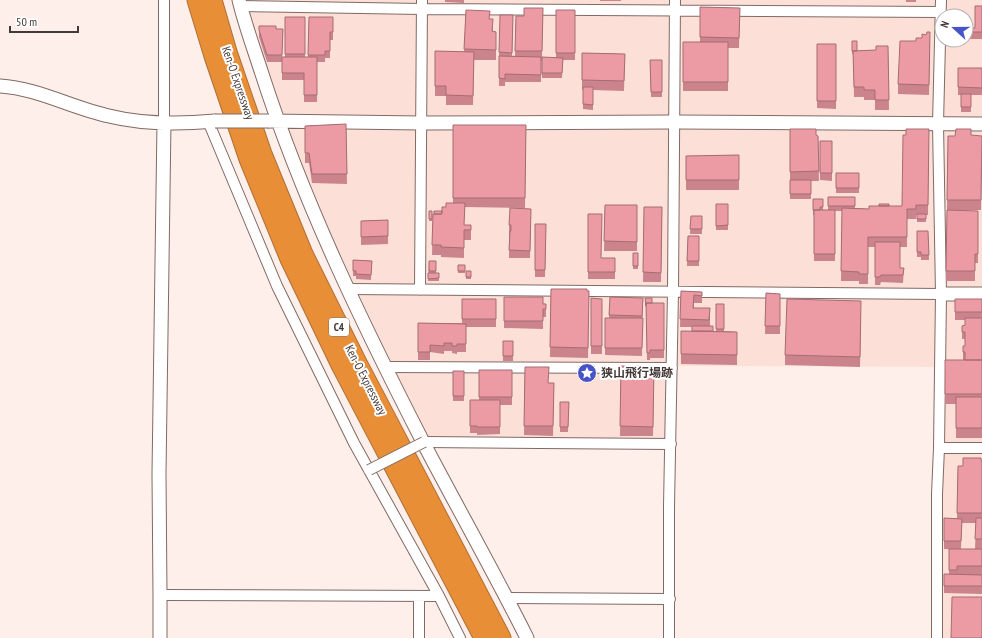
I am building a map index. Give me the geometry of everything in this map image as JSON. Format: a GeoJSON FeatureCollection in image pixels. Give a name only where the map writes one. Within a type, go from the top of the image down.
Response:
{"type":"FeatureCollection","features":[{"type":"Feature","properties":{"kind":"highway","name":"Ken-O Expressway"},"geometry":{"type":"LineString","coordinates":[[198,0],[214,56],[249,159],[290,259],[341,364],[484,638]]}},
{"type":"Feature","properties":{"kind":"highway","name":"Ken-O Expressway"},"geometry":{"type":"LineString","coordinates":[[212,0],[227,52],[262,154],[303,254],[355,359],[501,638]]}},
{"type":"Feature","properties":{"kind":"street"},"geometry":{"type":"LineString","coordinates":[[160,638],[159,474],[164,122],[164,0]]}},
{"type":"Feature","properties":{"kind":"street"},"geometry":{"type":"LineString","coordinates":[[669,638],[675,0]]}},
{"type":"Feature","properties":{"kind":"street"},"geometry":{"type":"LineString","coordinates":[[527,638],[385,367],[348,289],[273,121],[239,3],[422,5],[675,11],[934,12]]}},
{"type":"Feature","properties":{"kind":"street"},"geometry":{"type":"LineString","coordinates":[[420,290],[422,5]]}},
{"type":"Feature","properties":{"kind":"street"},"geometry":{"type":"LineString","coordinates":[[937,638],[937,494],[941,294],[938,124],[940,48]]}},
{"type":"Feature","properties":{"kind":"street"},"geometry":{"type":"LineString","coordinates":[[0,86],[23,90],[108,116],[124,119],[164,122],[273,121],[421,123],[674,122],[982,124]]}},
{"type":"Feature","properties":{"kind":"street"},"geometry":{"type":"LineString","coordinates":[[212,121],[277,286],[354,443],[439,596],[460,638]]}},
{"type":"Feature","properties":{"kind":"street"},"geometry":{"type":"LineString","coordinates":[[348,289],[982,294]]}},
{"type":"Feature","properties":{"kind":"street"},"geometry":{"type":"LineString","coordinates":[[385,367],[672,368]]}},
{"type":"Feature","properties":{"kind":"street"},"geometry":{"type":"LineString","coordinates":[[369,470],[424,442],[671,444]]}},
{"type":"Feature","properties":{"kind":"street"},"geometry":{"type":"LineString","coordinates":[[939,448],[982,448]]}},
{"type":"Feature","properties":{"kind":"street"},"geometry":{"type":"LineString","coordinates":[[160,595],[439,596]]}},
{"type":"Feature","properties":{"kind":"street"},"geometry":{"type":"LineString","coordinates":[[419,597],[419,638]]}},
{"type":"Feature","properties":{"kind":"street"},"geometry":{"type":"LineString","coordinates":[[507,598],[670,599]]}},
{"type":"Feature","properties":{"kind":"shaded area"},"geometry":{"type":"Polygon","coordinates":[[[242,0],[982,0],[982,638],[943,638],[942,367],[668,366],[665,441],[428,439],[342,264],[286,130],[242,0]]]}},
{"type":"Feature","properties":{"kind":"building"},"geometry":{"type":"Polygon","coordinates":[[[975,6],[982,6],[982,32],[974,32],[975,6]]]}},
{"type":"Feature","properties":{"kind":"building"},"geometry":{"type":"Polygon","coordinates":[[[700,7],[740,8],[739,38],[700,37],[700,7]]]}},
{"type":"Feature","properties":{"kind":"building"},"geometry":{"type":"Polygon","coordinates":[[[524,8],[543,8],[542,51],[515,51],[516,16],[524,16],[524,8]]]}},
{"type":"Feature","properties":{"kind":"building"},"geometry":{"type":"Polygon","coordinates":[[[466,10],[490,11],[489,19],[493,19],[492,31],[496,32],[496,50],[464,49],[466,10]]]}},
{"type":"Feature","properties":{"kind":"building"},"geometry":{"type":"Polygon","coordinates":[[[556,10],[575,10],[575,53],[556,53],[556,10]]]}},
{"type":"Feature","properties":{"kind":"building"},"geometry":{"type":"Polygon","coordinates":[[[500,15],[513,15],[512,53],[499,52],[500,15]]]}},
{"type":"Feature","properties":{"kind":"building"},"geometry":{"type":"Polygon","coordinates":[[[285,17],[305,17],[305,54],[285,54],[285,17]]]}},
{"type":"Feature","properties":{"kind":"building"},"geometry":{"type":"Polygon","coordinates":[[[309,17],[333,17],[333,32],[330,32],[330,51],[325,51],[325,55],[308,55],[309,17]]]}},
{"type":"Feature","properties":{"kind":"building"},"geometry":{"type":"Polygon","coordinates":[[[259,26],[276,26],[276,29],[283,29],[282,55],[267,55],[259,26]]]}},
{"type":"Feature","properties":{"kind":"building"},"geometry":{"type":"Polygon","coordinates":[[[927,32],[930,32],[929,85],[898,84],[900,41],[916,41],[916,38],[922,38],[922,34],[926,35],[927,32]]]}},
{"type":"Feature","properties":{"kind":"building"},"geometry":{"type":"Polygon","coordinates":[[[852,41],[857,41],[857,51],[852,51],[852,41]]]}},
{"type":"Feature","properties":{"kind":"building"},"geometry":{"type":"Polygon","coordinates":[[[683,42],[728,42],[728,82],[683,82],[683,42]]]}},
{"type":"Feature","properties":{"kind":"building"},"geometry":{"type":"Polygon","coordinates":[[[817,44],[836,44],[836,101],[817,101],[817,44]]]}},
{"type":"Feature","properties":{"kind":"building"},"geometry":{"type":"Polygon","coordinates":[[[876,46],[888,46],[889,100],[875,100],[875,90],[864,90],[864,87],[854,87],[853,51],[876,50],[876,46]]]}},
{"type":"Feature","properties":{"kind":"building"},"geometry":{"type":"Polygon","coordinates":[[[435,51],[474,52],[473,96],[446,95],[446,86],[435,86],[435,51]]]}},
{"type":"Feature","properties":{"kind":"building"},"geometry":{"type":"Polygon","coordinates":[[[582,53],[625,54],[624,81],[582,80],[582,53]]]}},
{"type":"Feature","properties":{"kind":"building"},"geometry":{"type":"Polygon","coordinates":[[[499,56],[541,57],[541,75],[505,74],[505,79],[499,78],[499,56]]]}},
{"type":"Feature","properties":{"kind":"building"},"geometry":{"type":"Polygon","coordinates":[[[282,57],[317,57],[317,95],[304,95],[304,73],[282,73],[282,57]]]}},
{"type":"Feature","properties":{"kind":"building"},"geometry":{"type":"Polygon","coordinates":[[[542,57],[563,58],[562,73],[542,73],[542,57]]]}},
{"type":"Feature","properties":{"kind":"building"},"geometry":{"type":"Polygon","coordinates":[[[650,60],[662,60],[662,92],[651,92],[650,60]]]}},
{"type":"Feature","properties":{"kind":"building"},"geometry":{"type":"Polygon","coordinates":[[[958,68],[982,68],[982,88],[958,87],[958,68]]]}},
{"type":"Feature","properties":{"kind":"building"},"geometry":{"type":"Polygon","coordinates":[[[583,87],[593,87],[593,105],[583,104],[583,87]]]}},
{"type":"Feature","properties":{"kind":"building"},"geometry":{"type":"Polygon","coordinates":[[[961,94],[971,94],[971,107],[961,107],[961,94]]]}},
{"type":"Feature","properties":{"kind":"building"},"geometry":{"type":"Polygon","coordinates":[[[346,124],[347,174],[312,174],[309,153],[305,153],[305,126],[346,124]]]}},
{"type":"Feature","properties":{"kind":"building"},"geometry":{"type":"Polygon","coordinates":[[[453,125],[526,125],[525,198],[453,198],[453,125]]]}},
{"type":"Feature","properties":{"kind":"building"},"geometry":{"type":"Polygon","coordinates":[[[790,129],[816,129],[816,135],[818,136],[819,171],[790,172],[790,129]]]}},
{"type":"Feature","properties":{"kind":"building"},"geometry":{"type":"Polygon","coordinates":[[[906,129],[929,129],[928,205],[916,205],[916,209],[907,209],[907,237],[868,237],[868,274],[841,271],[842,208],[869,209],[869,206],[902,206],[903,135],[906,135],[906,129]]]}},
{"type":"Feature","properties":{"kind":"building"},"geometry":{"type":"Polygon","coordinates":[[[956,129],[971,129],[971,135],[982,136],[981,200],[947,200],[948,136],[955,136],[956,129]]]}},
{"type":"Feature","properties":{"kind":"building"},"geometry":{"type":"Polygon","coordinates":[[[820,141],[832,141],[832,173],[820,173],[820,141]]]}},
{"type":"Feature","properties":{"kind":"building"},"geometry":{"type":"Polygon","coordinates":[[[739,155],[739,180],[686,180],[686,156],[739,155]]]}},
{"type":"Feature","properties":{"kind":"building"},"geometry":{"type":"Polygon","coordinates":[[[836,173],[859,173],[859,188],[836,188],[836,173]]]}},
{"type":"Feature","properties":{"kind":"building"},"geometry":{"type":"Polygon","coordinates":[[[790,180],[811,180],[811,194],[790,194],[790,180]]]}},
{"type":"Feature","properties":{"kind":"building"},"geometry":{"type":"Polygon","coordinates":[[[828,197],[855,197],[855,206],[828,206],[828,197]]]}},
{"type":"Feature","properties":{"kind":"building"},"geometry":{"type":"Polygon","coordinates":[[[813,199],[823,199],[823,207],[820,207],[820,210],[813,210],[813,199]]]}},
{"type":"Feature","properties":{"kind":"building"},"geometry":{"type":"Polygon","coordinates":[[[446,203],[465,203],[464,225],[471,225],[471,230],[464,230],[464,248],[432,245],[433,214],[442,214],[442,207],[446,207],[446,203]]]}},
{"type":"Feature","properties":{"kind":"building"},"geometry":{"type":"Polygon","coordinates":[[[716,204],[728,204],[728,225],[716,226],[716,204]]]}},
{"type":"Feature","properties":{"kind":"building"},"geometry":{"type":"Polygon","coordinates":[[[879,204],[889,204],[889,206],[879,206],[879,204]]]}},
{"type":"Feature","properties":{"kind":"building"},"geometry":{"type":"Polygon","coordinates":[[[605,205],[637,205],[637,242],[604,241],[605,205]]]}},
{"type":"Feature","properties":{"kind":"building"},"geometry":{"type":"Polygon","coordinates":[[[644,207],[662,207],[661,273],[643,272],[644,207]]]}},
{"type":"Feature","properties":{"kind":"building"},"geometry":{"type":"Polygon","coordinates":[[[510,208],[531,209],[530,251],[509,250],[511,231],[511,225],[509,225],[510,208]]]}},
{"type":"Feature","properties":{"kind":"building"},"geometry":{"type":"Polygon","coordinates":[[[814,210],[835,210],[835,254],[814,254],[814,210]]]}},
{"type":"Feature","properties":{"kind":"building"},"geometry":{"type":"Polygon","coordinates":[[[947,210],[978,211],[978,254],[975,254],[975,271],[946,271],[947,210]]]}},
{"type":"Feature","properties":{"kind":"building"},"geometry":{"type":"Polygon","coordinates":[[[429,211],[432,211],[432,219],[429,219],[429,211]]]}},
{"type":"Feature","properties":{"kind":"building"},"geometry":{"type":"Polygon","coordinates":[[[434,211],[442,211],[441,214],[434,214],[434,211]]]}},
{"type":"Feature","properties":{"kind":"building"},"geometry":{"type":"Polygon","coordinates":[[[588,214],[602,214],[601,258],[615,258],[615,272],[588,272],[588,214]]]}},
{"type":"Feature","properties":{"kind":"building"},"geometry":{"type":"Polygon","coordinates":[[[917,214],[926,214],[926,219],[917,219],[917,214]]]}},
{"type":"Feature","properties":{"kind":"building"},"geometry":{"type":"Polygon","coordinates":[[[691,216],[702,216],[702,229],[690,229],[691,216]]]}},
{"type":"Feature","properties":{"kind":"building"},"geometry":{"type":"Polygon","coordinates":[[[388,220],[388,236],[361,237],[361,221],[388,220]]]}},
{"type":"Feature","properties":{"kind":"building"},"geometry":{"type":"Polygon","coordinates":[[[535,224],[546,224],[545,270],[535,270],[535,224]]]}},
{"type":"Feature","properties":{"kind":"building"},"geometry":{"type":"Polygon","coordinates":[[[917,231],[928,231],[929,255],[921,255],[921,252],[917,252],[917,231]]]}},
{"type":"Feature","properties":{"kind":"building"},"geometry":{"type":"Polygon","coordinates":[[[688,236],[699,236],[699,261],[687,261],[688,236]]]}},
{"type":"Feature","properties":{"kind":"building"},"geometry":{"type":"Polygon","coordinates":[[[875,242],[900,242],[900,268],[904,268],[903,275],[881,275],[880,277],[875,277],[875,242]]]}},
{"type":"Feature","properties":{"kind":"building"},"geometry":{"type":"Polygon","coordinates":[[[633,253],[638,253],[638,266],[633,266],[633,253]]]}},
{"type":"Feature","properties":{"kind":"building"},"geometry":{"type":"Polygon","coordinates":[[[353,260],[372,261],[371,275],[356,274],[356,271],[353,271],[353,260]]]}},
{"type":"Feature","properties":{"kind":"building"},"geometry":{"type":"Polygon","coordinates":[[[429,261],[436,261],[436,271],[429,271],[429,261]]]}},
{"type":"Feature","properties":{"kind":"building"},"geometry":{"type":"Polygon","coordinates":[[[458,265],[465,265],[465,271],[458,271],[458,265]]]}},
{"type":"Feature","properties":{"kind":"building"},"geometry":{"type":"Polygon","coordinates":[[[466,271],[471,271],[471,277],[466,277],[466,271]]]}},
{"type":"Feature","properties":{"kind":"building"},"geometry":{"type":"Polygon","coordinates":[[[428,273],[439,273],[439,278],[428,279],[428,273]]]}},
{"type":"Feature","properties":{"kind":"building"},"geometry":{"type":"Polygon","coordinates":[[[551,289],[587,289],[587,291],[589,291],[588,348],[550,347],[551,289]]]}},
{"type":"Feature","properties":{"kind":"building"},"geometry":{"type":"Polygon","coordinates":[[[681,291],[702,292],[702,296],[694,295],[693,308],[710,308],[709,320],[680,319],[681,291]]]}},
{"type":"Feature","properties":{"kind":"building"},"geometry":{"type":"Polygon","coordinates":[[[766,293],[780,294],[780,326],[765,326],[766,293]]]}},
{"type":"Feature","properties":{"kind":"building"},"geometry":{"type":"Polygon","coordinates":[[[504,297],[543,297],[543,304],[546,304],[546,309],[543,309],[543,321],[504,321],[504,297]]]}},
{"type":"Feature","properties":{"kind":"building"},"geometry":{"type":"Polygon","coordinates":[[[610,297],[643,298],[642,316],[609,315],[610,297]]]}},
{"type":"Feature","properties":{"kind":"building"},"geometry":{"type":"Polygon","coordinates":[[[591,298],[602,299],[602,346],[591,346],[591,298]]]}},
{"type":"Feature","properties":{"kind":"building"},"geometry":{"type":"Polygon","coordinates":[[[645,298],[652,298],[652,303],[646,303],[646,306],[645,298]]]}},
{"type":"Feature","properties":{"kind":"building"},"geometry":{"type":"Polygon","coordinates":[[[462,299],[496,299],[496,319],[462,319],[462,299]]]}},
{"type":"Feature","properties":{"kind":"building"},"geometry":{"type":"Polygon","coordinates":[[[787,299],[861,301],[860,357],[785,355],[787,299]]]}},
{"type":"Feature","properties":{"kind":"building"},"geometry":{"type":"Polygon","coordinates":[[[955,299],[982,299],[982,312],[955,312],[955,299]]]}},
{"type":"Feature","properties":{"kind":"building"},"geometry":{"type":"Polygon","coordinates":[[[646,303],[664,303],[664,350],[650,350],[650,353],[647,353],[646,303]]]}},
{"type":"Feature","properties":{"kind":"building"},"geometry":{"type":"Polygon","coordinates":[[[716,304],[724,304],[724,329],[716,329],[716,304]]]}},
{"type":"Feature","properties":{"kind":"building"},"geometry":{"type":"Polygon","coordinates":[[[605,318],[643,318],[642,348],[605,348],[605,318]]]}},
{"type":"Feature","properties":{"kind":"building"},"geometry":{"type":"Polygon","coordinates":[[[965,318],[982,318],[982,360],[965,360],[963,346],[965,346],[965,332],[962,332],[962,326],[965,325],[965,318]]]}},
{"type":"Feature","properties":{"kind":"building"},"geometry":{"type":"Polygon","coordinates":[[[418,323],[466,324],[466,344],[457,344],[457,346],[452,346],[452,343],[444,343],[444,346],[430,345],[430,352],[418,352],[418,323]]]}},
{"type":"Feature","properties":{"kind":"building"},"geometry":{"type":"Polygon","coordinates":[[[692,326],[713,326],[713,331],[692,331],[692,326]]]}},
{"type":"Feature","properties":{"kind":"building"},"geometry":{"type":"Polygon","coordinates":[[[681,331],[737,332],[737,355],[681,354],[681,331]]]}},
{"type":"Feature","properties":{"kind":"building"},"geometry":{"type":"Polygon","coordinates":[[[503,341],[513,341],[513,356],[503,356],[503,341]]]}},
{"type":"Feature","properties":{"kind":"building"},"geometry":{"type":"Polygon","coordinates":[[[945,360],[982,360],[982,394],[945,394],[945,360]]]}},
{"type":"Feature","properties":{"kind":"building"},"geometry":{"type":"Polygon","coordinates":[[[621,366],[654,366],[653,427],[620,426],[621,366]]]}},
{"type":"Feature","properties":{"kind":"building"},"geometry":{"type":"Polygon","coordinates":[[[525,367],[549,367],[548,383],[554,383],[553,426],[524,426],[525,367]]]}},
{"type":"Feature","properties":{"kind":"building"},"geometry":{"type":"Polygon","coordinates":[[[479,370],[512,370],[512,397],[479,397],[479,370]]]}},
{"type":"Feature","properties":{"kind":"building"},"geometry":{"type":"Polygon","coordinates":[[[453,371],[464,371],[464,396],[453,396],[453,371]]]}},
{"type":"Feature","properties":{"kind":"building"},"geometry":{"type":"Polygon","coordinates":[[[956,397],[982,397],[982,428],[956,428],[956,397]]]}},
{"type":"Feature","properties":{"kind":"building"},"geometry":{"type":"Polygon","coordinates":[[[470,400],[500,400],[500,427],[470,426],[470,400]]]}},
{"type":"Feature","properties":{"kind":"building"},"geometry":{"type":"Polygon","coordinates":[[[560,402],[569,402],[568,427],[560,427],[560,402]]]}},
{"type":"Feature","properties":{"kind":"building"},"geometry":{"type":"Polygon","coordinates":[[[963,458],[981,458],[982,460],[982,513],[957,513],[958,466],[963,466],[963,458]]]}},
{"type":"Feature","properties":{"kind":"building"},"geometry":{"type":"Polygon","coordinates":[[[944,518],[962,519],[961,541],[944,541],[944,518]]]}},
{"type":"Feature","properties":{"kind":"building"},"geometry":{"type":"Polygon","coordinates":[[[976,518],[982,518],[982,539],[975,539],[976,518]]]}},
{"type":"Feature","properties":{"kind":"building"},"geometry":{"type":"Polygon","coordinates":[[[949,549],[982,549],[982,566],[957,566],[957,570],[949,570],[949,549]]]}},
{"type":"Feature","properties":{"kind":"building"},"geometry":{"type":"Polygon","coordinates":[[[944,574],[982,575],[982,586],[944,586],[944,574]]]}},
{"type":"Feature","properties":{"kind":"building"},"geometry":{"type":"Polygon","coordinates":[[[952,597],[982,597],[982,638],[951,638],[952,597]]]}},
{"type":"Feature","properties":{"kind":"place","name":"狭山飛行場跡"},"geometry":{"type":"Point","coordinates":[587,373]}}]}
